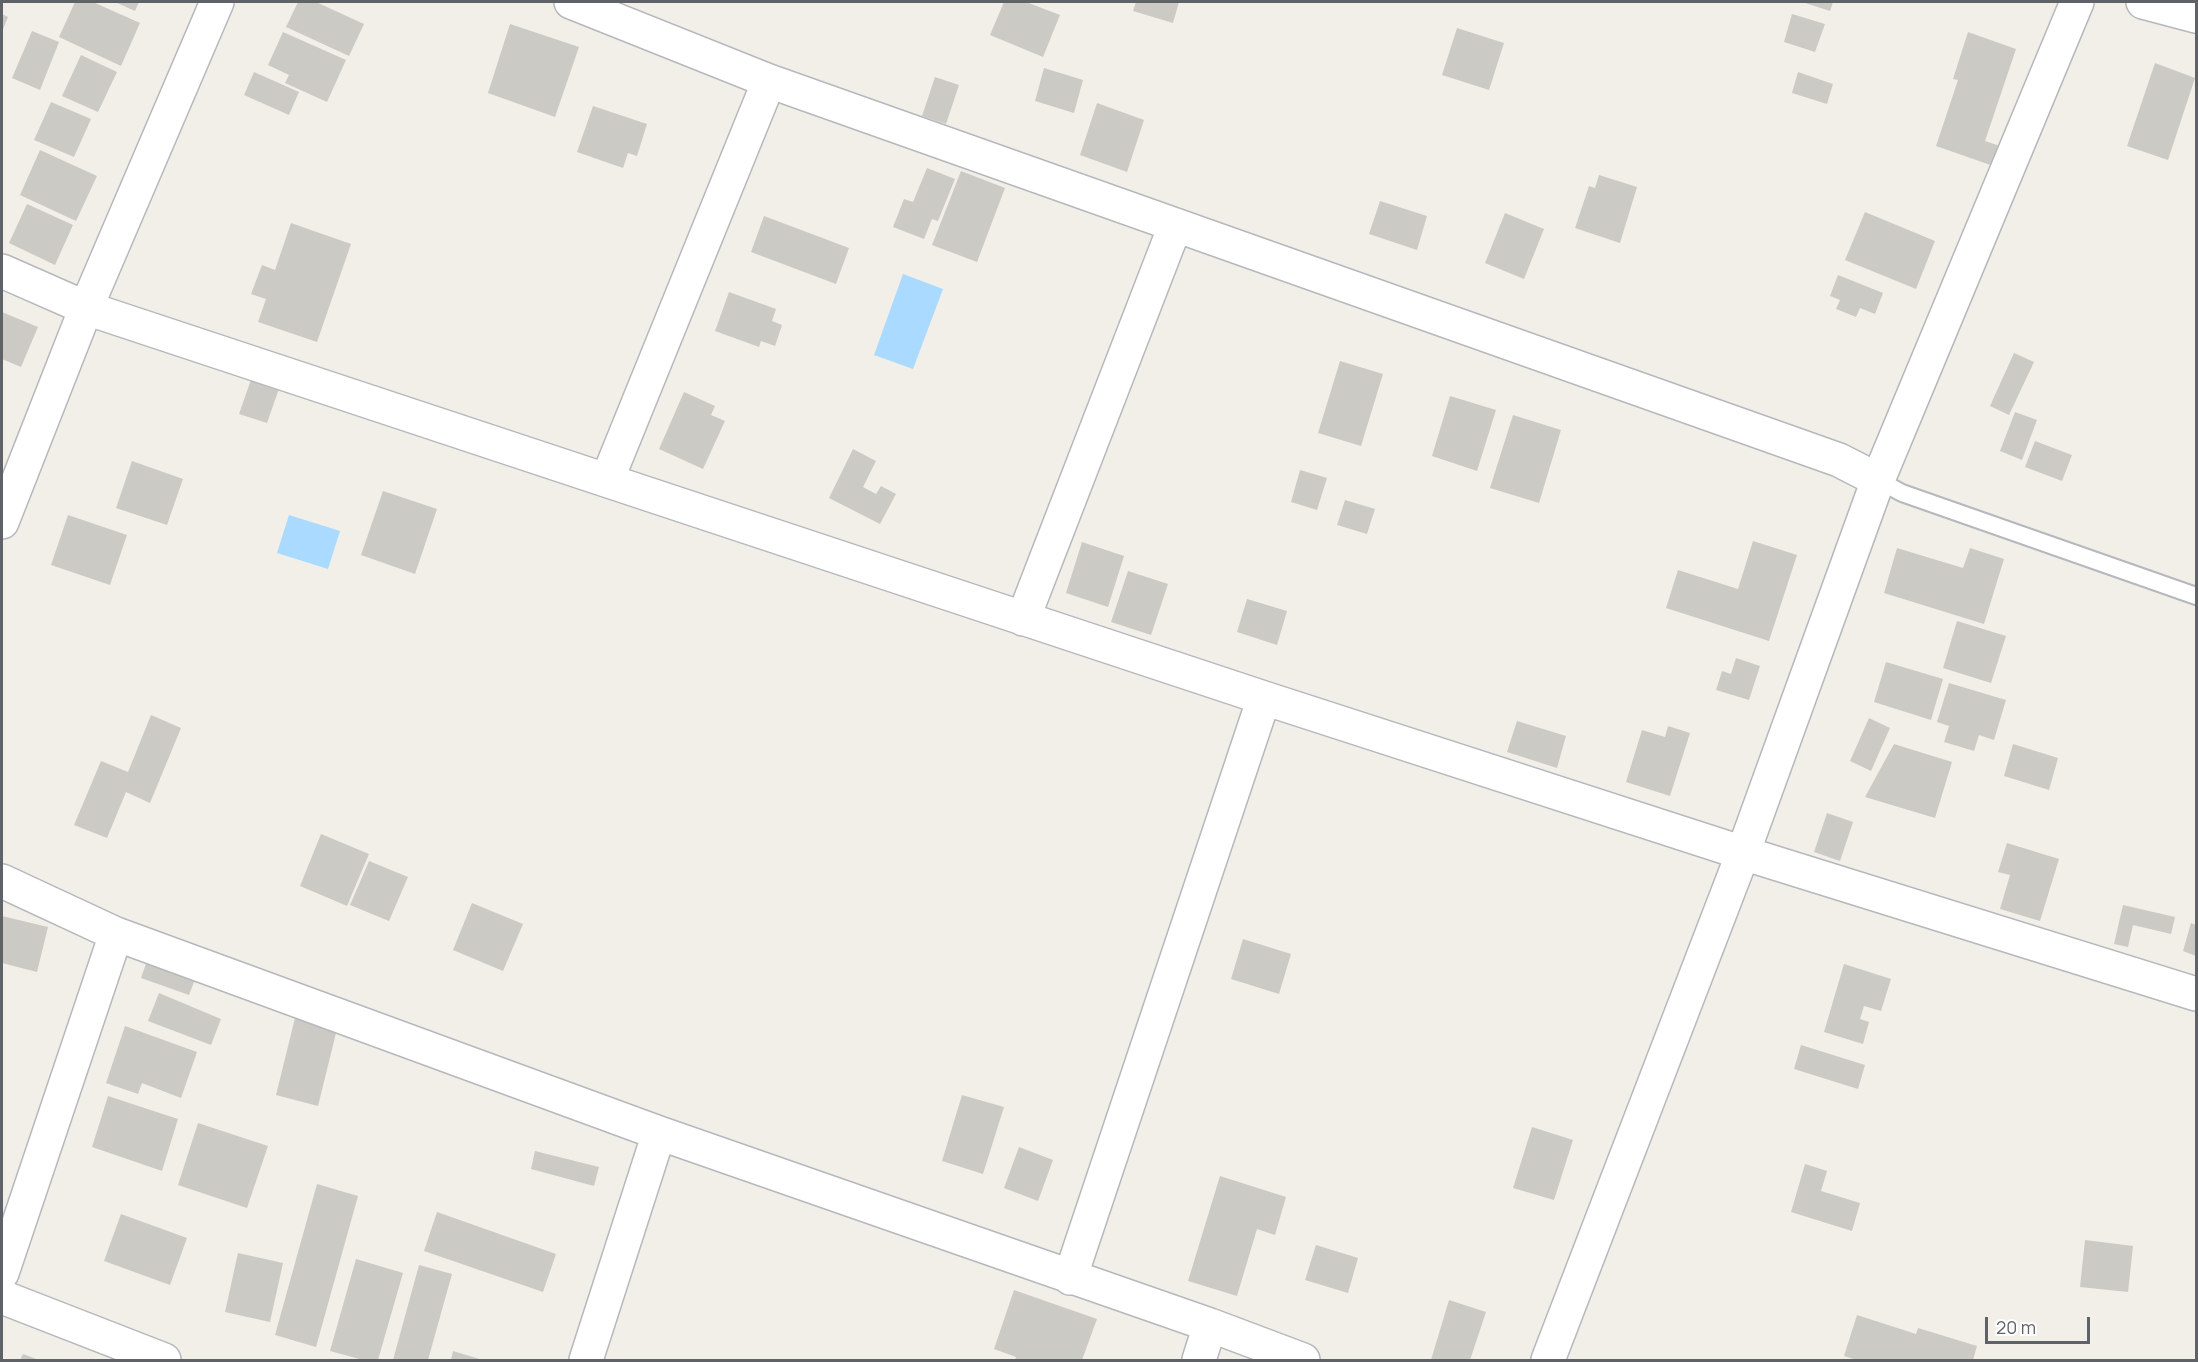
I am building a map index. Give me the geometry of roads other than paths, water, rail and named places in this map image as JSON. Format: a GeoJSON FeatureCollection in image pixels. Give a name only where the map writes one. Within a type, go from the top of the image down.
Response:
{"type":"FeatureCollection","features":[{"type":"Feature","properties":{"kind":"street"},"geometry":{"type":"LineString","coordinates":[[2,522],[86,308],[216,2]]}},
{"type":"Feature","properties":{"kind":"street"},"geometry":{"type":"LineString","coordinates":[[571,2],[769,81],[1839,460],[1878,480]]}},
{"type":"Feature","properties":{"kind":"street"},"geometry":{"type":"LineString","coordinates":[[1548,1360],[1743,853],[1878,480],[2078,2]]}},
{"type":"Feature","properties":{"kind":"street"},"geometry":{"type":"LineString","coordinates":[[2143,2],[2196,16]]}},
{"type":"Feature","properties":{"kind":"street"},"geometry":{"type":"LineString","coordinates":[[608,480],[769,81]]}},
{"type":"Feature","properties":{"kind":"street"},"geometry":{"type":"LineString","coordinates":[[1023,619],[1175,226]]}},
{"type":"Feature","properties":{"kind":"street"},"geometry":{"type":"LineString","coordinates":[[2,272],[86,308],[1023,619],[1743,853],[2196,994]]}},
{"type":"Feature","properties":{"kind":"street"},"geometry":{"type":"LineString","coordinates":[[1070,1278],[1264,698]]}},
{"type":"Feature","properties":{"kind":"street"},"geometry":{"type":"LineString","coordinates":[[2,881],[116,934],[659,1133],[1210,1325],[1303,1360]]}},
{"type":"Feature","properties":{"kind":"street"},"geometry":{"type":"LineString","coordinates":[[2,1273],[116,934]]}},
{"type":"Feature","properties":{"kind":"street"},"geometry":{"type":"LineString","coordinates":[[586,1360],[659,1133]]}},
{"type":"Feature","properties":{"kind":"street"},"geometry":{"type":"LineString","coordinates":[[2,1297],[164,1360]]}},
{"type":"Feature","properties":{"kind":"street"},"geometry":{"type":"LineString","coordinates":[[1199,1360],[1210,1325]]}},
{"type":"Feature","properties":{"kind":"lane"},"geometry":{"type":"LineString","coordinates":[[1878,480],[1902,493],[2196,596]]}},
{"type":"Feature","properties":{"kind":"water"},"geometry":{"type":"Polygon","coordinates":[[[903,274],[943,289],[913,369],[874,355],[903,274]]]}},
{"type":"Feature","properties":{"kind":"water"},"geometry":{"type":"Polygon","coordinates":[[[289,515],[340,531],[328,569],[277,553],[289,515]]]}}]}
